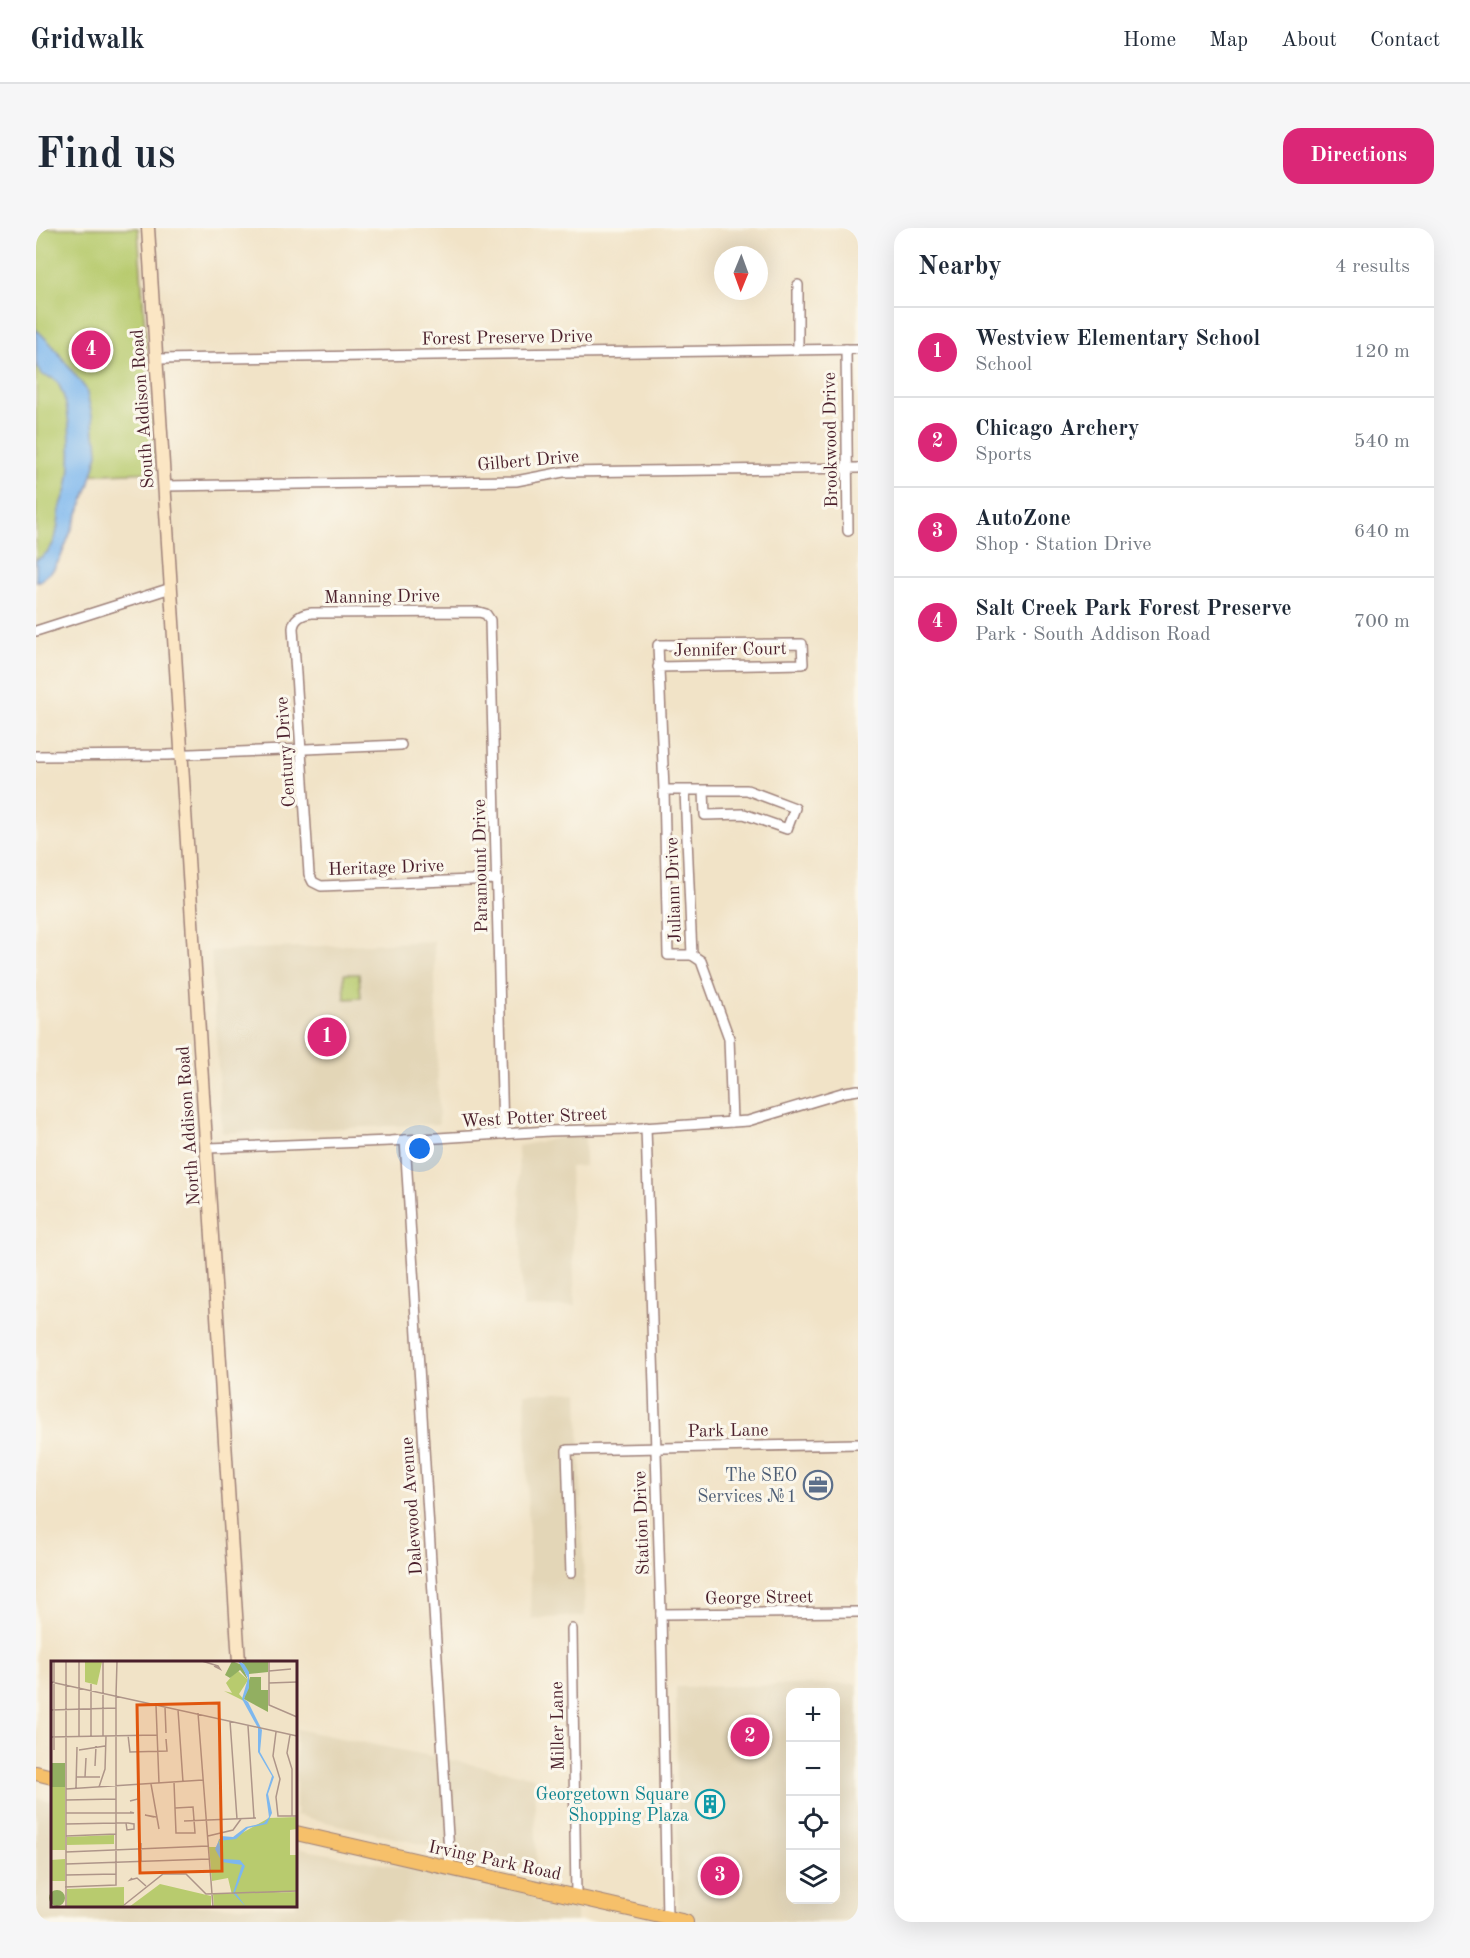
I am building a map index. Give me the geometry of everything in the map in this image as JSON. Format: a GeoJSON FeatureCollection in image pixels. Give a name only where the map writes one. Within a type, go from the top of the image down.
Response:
{"type":"FeatureCollection","features":[{"type":"Feature","properties":{"kind":"main road"},"geometry":{"type":"LineString","coordinates":[[36,1773],[51,1777]]}},
{"type":"Feature","properties":{"kind":"main road","name":"Irving Park Road"},"geometry":{"type":"LineString","coordinates":[[297,1833],[450,1869],[576,1895],[686,1922]]}},
{"type":"Feature","properties":{"kind":"street","name":"South Addison Road"},"geometry":{"type":"LineString","coordinates":[[148,228],[171,588]]}},
{"type":"Feature","properties":{"kind":"street"},"geometry":{"type":"LineString","coordinates":[[798,285],[798,349]]}},
{"type":"Feature","properties":{"kind":"street","name":"Brookwood Drive"},"geometry":{"type":"LineString","coordinates":[[846,349],[848,531]]}},
{"type":"Feature","properties":{"kind":"street","name":"Forest Preserve Drive"},"geometry":{"type":"LineString","coordinates":[[156,359],[858,349]]}},
{"type":"Feature","properties":{"kind":"street","name":"Gilbert Drive"},"geometry":{"type":"LineString","coordinates":[[165,486],[516,481],[563,472],[858,468]]}},
{"type":"Feature","properties":{"kind":"street"},"geometry":{"type":"LineString","coordinates":[[36,631],[171,588]]}},
{"type":"Feature","properties":{"kind":"street","name":"North Addison Road"},"geometry":{"type":"LineString","coordinates":[[171,588],[239,1661]]}},
{"type":"Feature","properties":{"kind":"street","name":"Manning Drive"},"geometry":{"type":"LineString","coordinates":[[295,620],[312,613],[470,612]]}},
{"type":"Feature","properties":{"kind":"street","name":"Paramount Drive"},"geometry":{"type":"LineString","coordinates":[[470,612],[486,614],[490,620],[503,1134]]}},
{"type":"Feature","properties":{"kind":"street","name":"Century Drive"},"geometry":{"type":"LineString","coordinates":[[295,620],[293,628],[309,874],[313,882]]}},
{"type":"Feature","properties":{"kind":"street","name":"Jennifer Court"},"geometry":{"type":"LineString","coordinates":[[802,644],[803,664],[658,667],[658,645],[802,644]]}},
{"type":"Feature","properties":{"kind":"street"},"geometry":{"type":"LineString","coordinates":[[658,667],[668,955],[692,955]]}},
{"type":"Feature","properties":{"kind":"street"},"geometry":{"type":"LineString","coordinates":[[36,756],[183,754],[401,745]]}},
{"type":"Feature","properties":{"kind":"street"},"geometry":{"type":"LineString","coordinates":[[664,790],[747,790],[795,808],[787,829],[744,814],[705,815],[704,791]]}},
{"type":"Feature","properties":{"kind":"street","name":"Juliann Drive"},"geometry":{"type":"LineString","coordinates":[[685,791],[692,955],[701,961],[729,1038],[732,1122]]}},
{"type":"Feature","properties":{"kind":"street","name":"Heritage Drive"},"geometry":{"type":"LineString","coordinates":[[313,882],[321,886],[497,879]]}},
{"type":"Feature","properties":{"kind":"street","name":"West Potter Street"},"geometry":{"type":"LineString","coordinates":[[208,1148],[405,1140],[748,1121],[858,1090]]}},
{"type":"Feature","properties":{"kind":"street","name":"Station Drive"},"geometry":{"type":"LineString","coordinates":[[646,1127],[661,1614],[667,1918]]}},
{"type":"Feature","properties":{"kind":"street","name":"Dalewood Avenue"},"geometry":{"type":"LineString","coordinates":[[405,1140],[450,1869]]}},
{"type":"Feature","properties":{"kind":"street","name":"Park Lane"},"geometry":{"type":"LineString","coordinates":[[571,1573],[567,1450],[858,1444]]}},
{"type":"Feature","properties":{"kind":"street","name":"George Street"},"geometry":{"type":"LineString","coordinates":[[661,1614],[858,1612]]}},
{"type":"Feature","properties":{"kind":"street","name":"Miller Lane"},"geometry":{"type":"LineString","coordinates":[[572,1629],[576,1895]]}},
{"type":"Feature","properties":{"kind":"shaded area"},"geometry":{"type":"Polygon","coordinates":[[[434,941],[439,1124],[222,1133],[211,951],[434,941]]]}},
{"type":"Feature","properties":{"kind":"shaded area"},"geometry":{"type":"Polygon","coordinates":[[[585,1133],[585,1166],[570,1167],[575,1306],[523,1308],[518,1146],[585,1133]]]}},
{"type":"Feature","properties":{"kind":"shaded area"},"geometry":{"type":"Polygon","coordinates":[[[578,1391],[585,1616],[531,1619],[525,1393],[578,1391]]]}},
{"type":"Feature","properties":{"kind":"shaded area","name":"Georgetown Square Shopping Plaza"},"geometry":{"type":"Polygon","coordinates":[[[858,1684],[858,1922],[696,1922],[670,1916],[678,1905],[676,1687],[858,1684]]]}},
{"type":"Feature","properties":{"kind":"shaded area"},"geometry":{"type":"Polygon","coordinates":[[[297,1729],[534,1777],[537,1871],[297,1815],[297,1729]]]}},
{"type":"Feature","properties":{"kind":"shaded area"},"geometry":{"type":"Polygon","coordinates":[[[36,1798],[51,1801],[51,1907],[297,1907],[297,1848],[577,1900],[577,1922],[36,1922],[36,1798]]]}},
{"type":"Feature","properties":{"kind":"green space"},"geometry":{"type":"Polygon","coordinates":[[[36,228],[138,228],[155,472],[80,475],[58,552],[36,567],[36,228]]]}},
{"type":"Feature","properties":{"kind":"green space"},"geometry":{"type":"Polygon","coordinates":[[[344,974],[359,974],[361,998],[345,999],[344,974]]]}},
{"type":"Feature","properties":{"kind":"water"},"geometry":{"type":"Polygon","coordinates":[[[36,329],[53,346],[86,389],[98,454],[89,486],[60,559],[53,570],[40,581],[36,581],[36,560],[49,551],[55,538],[60,509],[67,490],[70,444],[67,413],[60,387],[54,379],[41,375],[36,362],[36,329]]]}},
{"type":"Feature","properties":{"kind":"place","name":"Salt Creek Park Forest Preserve"},"geometry":{"type":"Point","coordinates":[91,350]}},
{"type":"Feature","properties":{"kind":"place","name":"Westview Elementary School"},"geometry":{"type":"Point","coordinates":[327,1037]}},
{"type":"Feature","properties":{"kind":"place","name":"The SEO Services №1"},"geometry":{"type":"Point","coordinates":[818,1485]}},
{"type":"Feature","properties":{"kind":"place","name":"Chicago Archery"},"geometry":{"type":"Point","coordinates":[750,1737]}},
{"type":"Feature","properties":{"kind":"place","name":"Georgetown Square Shopping Plaza"},"geometry":{"type":"Point","coordinates":[710,1804]}},
{"type":"Feature","properties":{"kind":"place","name":"AutoZone"},"geometry":{"type":"Point","coordinates":[720,1876]}}]}
